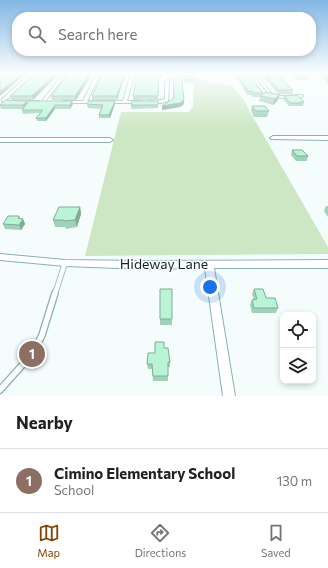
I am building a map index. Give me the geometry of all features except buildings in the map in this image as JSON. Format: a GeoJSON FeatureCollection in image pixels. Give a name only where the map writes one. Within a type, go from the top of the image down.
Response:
{"type":"FeatureCollection","features":[{"type":"Feature","properties":{"kind":"street"},"geometry":{"type":"LineString","coordinates":[[12,91],[3,100],[9,102],[49,102]]}},
{"type":"Feature","properties":{"kind":"street"},"geometry":{"type":"LineString","coordinates":[[43,102],[51,91]]}},
{"type":"Feature","properties":{"kind":"street"},"geometry":{"type":"LineString","coordinates":[[84,102],[89,91]]}},
{"type":"Feature","properties":{"kind":"street"},"geometry":{"type":"LineString","coordinates":[[125,102],[128,91]]}},
{"type":"Feature","properties":{"kind":"street"},"geometry":{"type":"LineString","coordinates":[[56,102],[161,102],[167,100],[167,91]]}},
{"type":"Feature","properties":{"kind":"street"},"geometry":{"type":"LineString","coordinates":[[268,91],[271,95],[281,97],[301,96]]}},
{"type":"Feature","properties":{"kind":"street"},"geometry":{"type":"LineString","coordinates":[[273,138],[328,138]]}},
{"type":"Feature","properties":{"kind":"street"},"geometry":{"type":"LineString","coordinates":[[0,140],[110,140]]}},
{"type":"Feature","properties":{"kind":"street","name":"Hideway Lane"},"geometry":{"type":"LineString","coordinates":[[0,257],[65,263],[209,265],[328,264]]}},
{"type":"Feature","properties":{"kind":"street"},"geometry":{"type":"LineString","coordinates":[[209,265],[229,396]]}},
{"type":"Feature","properties":{"kind":"lane"},"geometry":{"type":"LineString","coordinates":[[0,390],[33,353],[42,335],[65,263]]}},
{"type":"Feature","properties":{"kind":"green space"},"geometry":{"type":"Polygon","coordinates":[[[194,91],[237,91],[244,100],[328,247],[328,254],[85,256],[121,112],[189,112],[193,106],[194,91]]]}},
{"type":"Feature","properties":{"kind":"place","name":"Cimino Elementary School"},"geometry":{"type":"Point","coordinates":[32,354]}}]}
